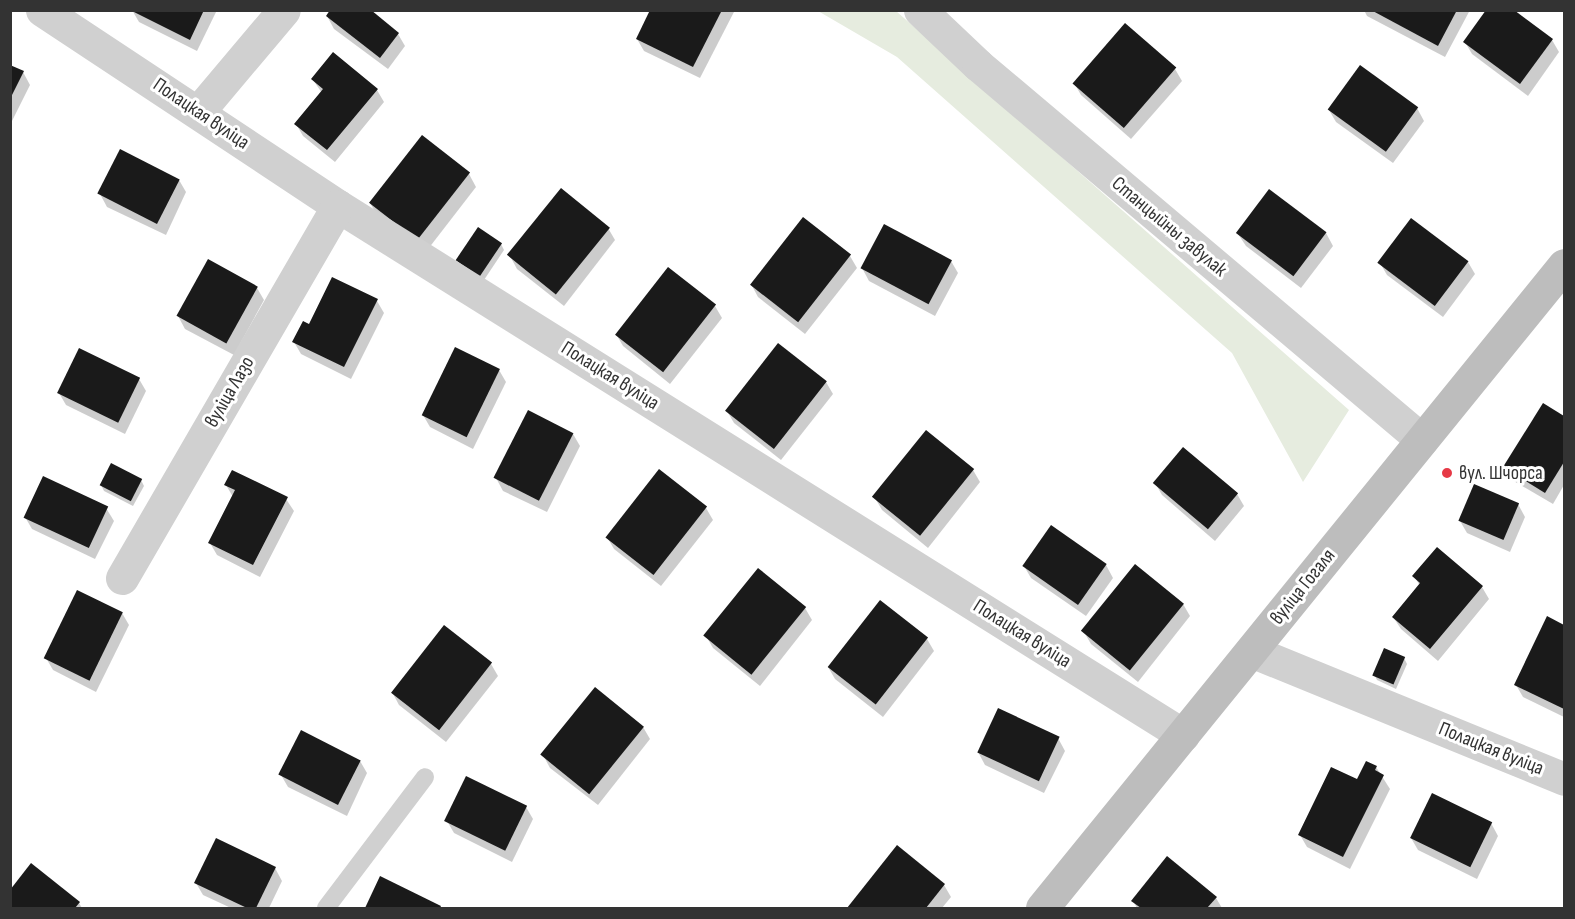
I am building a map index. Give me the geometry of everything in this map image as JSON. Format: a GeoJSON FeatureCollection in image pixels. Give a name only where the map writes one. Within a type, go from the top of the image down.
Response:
{"type":"FeatureCollection","features":[{"type":"Feature","properties":{"kind":"main road","name":"вуліца Гогаля"},"geometry":{"type":"LineString","coordinates":[[1042,909],[1564,265]]}},
{"type":"Feature","properties":{"kind":"street","name":"Полацкая вуліца"},"geometry":{"type":"LineString","coordinates":[[42,10],[338,206],[1183,735]]}},
{"type":"Feature","properties":{"kind":"street"},"geometry":{"type":"LineString","coordinates":[[198,112],[284,10]]}},
{"type":"Feature","properties":{"kind":"street","name":"Станцыйны завулак"},"geometry":{"type":"LineString","coordinates":[[920,10],[978,65],[1422,440]]}},
{"type":"Feature","properties":{"kind":"street","name":"вуліца Лазо"},"geometry":{"type":"LineString","coordinates":[[122,578],[338,206]]}},
{"type":"Feature","properties":{"kind":"street","name":"Полацкая вуліца"},"geometry":{"type":"LineString","coordinates":[[1251,651],[1564,779]]}},
{"type":"Feature","properties":{"kind":"lane"},"geometry":{"type":"LineString","coordinates":[[326,909],[424,777]]}},
{"type":"Feature","properties":{"kind":"shaded area"},"geometry":{"type":"Polygon","coordinates":[[[818,11],[896,11],[1349,410],[1303,482],[1232,353],[897,57],[818,11]]]}},
{"type":"Feature","properties":{"kind":"building"},"geometry":{"type":"Polygon","coordinates":[[[130,10],[204,10],[190,40],[130,10]]]}},
{"type":"Feature","properties":{"kind":"building"},"geometry":{"type":"Polygon","coordinates":[[[330,10],[371,10],[399,33],[380,58],[326,16],[330,10]]]}},
{"type":"Feature","properties":{"kind":"building"},"geometry":{"type":"Polygon","coordinates":[[[650,10],[722,10],[693,67],[636,39],[650,10]]]}},
{"type":"Feature","properties":{"kind":"building"},"geometry":{"type":"Polygon","coordinates":[[[1371,10],[1457,10],[1438,46],[1371,10]]]}},
{"type":"Feature","properties":{"kind":"building"},"geometry":{"type":"Polygon","coordinates":[[[1486,10],[1514,10],[1553,39],[1520,84],[1463,42],[1486,10]]]}},
{"type":"Feature","properties":{"kind":"building"},"geometry":{"type":"Polygon","coordinates":[[[1125,23],[1176,68],[1124,128],[1073,83],[1125,23]]]}},
{"type":"Feature","properties":{"kind":"building"},"geometry":{"type":"Polygon","coordinates":[[[333,52],[378,89],[327,150],[294,124],[323,89],[311,79],[333,52]]]}},
{"type":"Feature","properties":{"kind":"building"},"geometry":{"type":"Polygon","coordinates":[[[10,65],[24,71],[10,99],[10,65]]]}},
{"type":"Feature","properties":{"kind":"building"},"geometry":{"type":"Polygon","coordinates":[[[1360,65],[1418,107],[1386,152],[1328,109],[1360,65]]]}},
{"type":"Feature","properties":{"kind":"building"},"geometry":{"type":"Polygon","coordinates":[[[422,135],[470,173],[417,240],[369,203],[422,135]]]}},
{"type":"Feature","properties":{"kind":"building"},"geometry":{"type":"Polygon","coordinates":[[[120,149],[180,179],[157,224],[97,194],[120,149]]]}},
{"type":"Feature","properties":{"kind":"building"},"geometry":{"type":"Polygon","coordinates":[[[561,188],[610,228],[556,294],[507,255],[561,188]]]}},
{"type":"Feature","properties":{"kind":"building"},"geometry":{"type":"Polygon","coordinates":[[[1269,189],[1327,232],[1293,276],[1236,233],[1269,189]]]}},
{"type":"Feature","properties":{"kind":"building"},"geometry":{"type":"Polygon","coordinates":[[[803,217],[851,255],[798,322],[750,285],[803,217]]]}},
{"type":"Feature","properties":{"kind":"building"},"geometry":{"type":"Polygon","coordinates":[[[1411,218],[1469,261],[1435,306],[1377,263],[1411,218]]]}},
{"type":"Feature","properties":{"kind":"building"},"geometry":{"type":"Polygon","coordinates":[[[884,224],[952,260],[929,304],[861,268],[884,224]]]}},
{"type":"Feature","properties":{"kind":"building"},"geometry":{"type":"Polygon","coordinates":[[[478,227],[502,243],[480,276],[456,260],[478,227]]]}},
{"type":"Feature","properties":{"kind":"building"},"geometry":{"type":"Polygon","coordinates":[[[208,259],[258,287],[226,343],[176,316],[208,259]]]}},
{"type":"Feature","properties":{"kind":"building"},"geometry":{"type":"Polygon","coordinates":[[[668,267],[716,305],[663,372],[615,335],[668,267]]]}},
{"type":"Feature","properties":{"kind":"building"},"geometry":{"type":"Polygon","coordinates":[[[332,277],[378,299],[344,367],[292,342],[303,321],[309,324],[332,277]]]}},
{"type":"Feature","properties":{"kind":"building"},"geometry":{"type":"Polygon","coordinates":[[[778,343],[827,381],[774,449],[725,411],[778,343]]]}},
{"type":"Feature","properties":{"kind":"building"},"geometry":{"type":"Polygon","coordinates":[[[455,347],[500,369],[467,437],[422,415],[455,347]]]}},
{"type":"Feature","properties":{"kind":"building"},"geometry":{"type":"Polygon","coordinates":[[[79,348],[140,378],[118,423],[57,393],[79,348]]]}},
{"type":"Feature","properties":{"kind":"building"},"geometry":{"type":"Polygon","coordinates":[[[1543,403],[1564,416],[1564,462],[1545,493],[1503,467],[1543,403]]]}},
{"type":"Feature","properties":{"kind":"building"},"geometry":{"type":"Polygon","coordinates":[[[528,410],[573,433],[539,501],[493,478],[528,410]]]}},
{"type":"Feature","properties":{"kind":"building"},"geometry":{"type":"Polygon","coordinates":[[[926,430],[974,469],[920,536],[872,497],[926,430]]]}},
{"type":"Feature","properties":{"kind":"building"},"geometry":{"type":"Polygon","coordinates":[[[1183,447],[1238,493],[1208,529],[1153,483],[1183,447]]]}},
{"type":"Feature","properties":{"kind":"building"},"geometry":{"type":"Polygon","coordinates":[[[111,463],[142,479],[131,501],[100,485],[111,463]]]}},
{"type":"Feature","properties":{"kind":"building"},"geometry":{"type":"Polygon","coordinates":[[[659,469],[707,507],[654,575],[605,538],[659,469]]]}},
{"type":"Feature","properties":{"kind":"building"},"geometry":{"type":"Polygon","coordinates":[[[232,470],[288,497],[253,565],[208,543],[235,490],[224,485],[232,470]]]}},
{"type":"Feature","properties":{"kind":"building"},"geometry":{"type":"Polygon","coordinates":[[[43,476],[108,506],[89,548],[24,518],[43,476]]]}},
{"type":"Feature","properties":{"kind":"building"},"geometry":{"type":"Polygon","coordinates":[[[1474,484],[1519,503],[1503,540],[1458,521],[1474,484]]]}},
{"type":"Feature","properties":{"kind":"building"},"geometry":{"type":"Polygon","coordinates":[[[1051,525],[1107,564],[1078,605],[1022,566],[1051,525]]]}},
{"type":"Feature","properties":{"kind":"building"},"geometry":{"type":"Polygon","coordinates":[[[1437,547],[1483,586],[1430,649],[1392,617],[1420,583],[1412,576],[1437,547]]]}},
{"type":"Feature","properties":{"kind":"building"},"geometry":{"type":"Polygon","coordinates":[[[1135,564],[1184,604],[1130,670],[1081,631],[1135,564]]]}},
{"type":"Feature","properties":{"kind":"building"},"geometry":{"type":"Polygon","coordinates":[[[758,568],[806,607],[751,675],[703,636],[758,568]]]}},
{"type":"Feature","properties":{"kind":"building"},"geometry":{"type":"Polygon","coordinates":[[[77,590],[123,612],[90,681],[44,658],[77,590]]]}},
{"type":"Feature","properties":{"kind":"building"},"geometry":{"type":"Polygon","coordinates":[[[880,600],[928,638],[876,705],[828,667],[880,600]]]}},
{"type":"Feature","properties":{"kind":"building"},"geometry":{"type":"Polygon","coordinates":[[[1547,616],[1564,625],[1564,709],[1514,685],[1547,616]]]}},
{"type":"Feature","properties":{"kind":"building"},"geometry":{"type":"Polygon","coordinates":[[[444,625],[492,663],[439,730],[391,693],[444,625]]]}},
{"type":"Feature","properties":{"kind":"building"},"geometry":{"type":"Polygon","coordinates":[[[1384,648],[1405,657],[1393,685],[1372,676],[1384,648]]]}},
{"type":"Feature","properties":{"kind":"building"},"geometry":{"type":"Polygon","coordinates":[[[595,687],[644,727],[589,794],[540,755],[595,687]]]}},
{"type":"Feature","properties":{"kind":"building"},"geometry":{"type":"Polygon","coordinates":[[[998,708],[1060,737],[1039,781],[977,752],[998,708]]]}},
{"type":"Feature","properties":{"kind":"building"},"geometry":{"type":"Polygon","coordinates":[[[301,730],[361,760],[338,805],[278,775],[301,730]]]}},
{"type":"Feature","properties":{"kind":"building"},"geometry":{"type":"Polygon","coordinates":[[[1366,761],[1377,766],[1375,770],[1384,775],[1343,857],[1298,835],[1331,767],[1357,779],[1366,761]]]}},
{"type":"Feature","properties":{"kind":"building"},"geometry":{"type":"Polygon","coordinates":[[[466,776],[527,806],[505,851],[444,821],[466,776]]]}},
{"type":"Feature","properties":{"kind":"building"},"geometry":{"type":"Polygon","coordinates":[[[1432,793],[1492,822],[1470,867],[1410,838],[1432,793]]]}},
{"type":"Feature","properties":{"kind":"building"},"geometry":{"type":"Polygon","coordinates":[[[216,838],[276,867],[256,908],[247,908],[194,883],[216,838]]]}},
{"type":"Feature","properties":{"kind":"building"},"geometry":{"type":"Polygon","coordinates":[[[897,845],[945,884],[926,908],[847,908],[897,845]]]}},
{"type":"Feature","properties":{"kind":"building"},"geometry":{"type":"Polygon","coordinates":[[[1167,856],[1217,897],[1207,908],[1141,908],[1131,901],[1167,856]]]}},
{"type":"Feature","properties":{"kind":"building"},"geometry":{"type":"Polygon","coordinates":[[[31,863],[80,902],[75,908],[10,908],[10,890],[31,863]]]}},
{"type":"Feature","properties":{"kind":"building"},"geometry":{"type":"Polygon","coordinates":[[[380,876],[441,906],[440,908],[365,908],[380,876]]]}},
{"type":"Feature","properties":{"kind":"place","name":"вул. Шчорса"},"geometry":{"type":"Point","coordinates":[1447,473]}}]}
